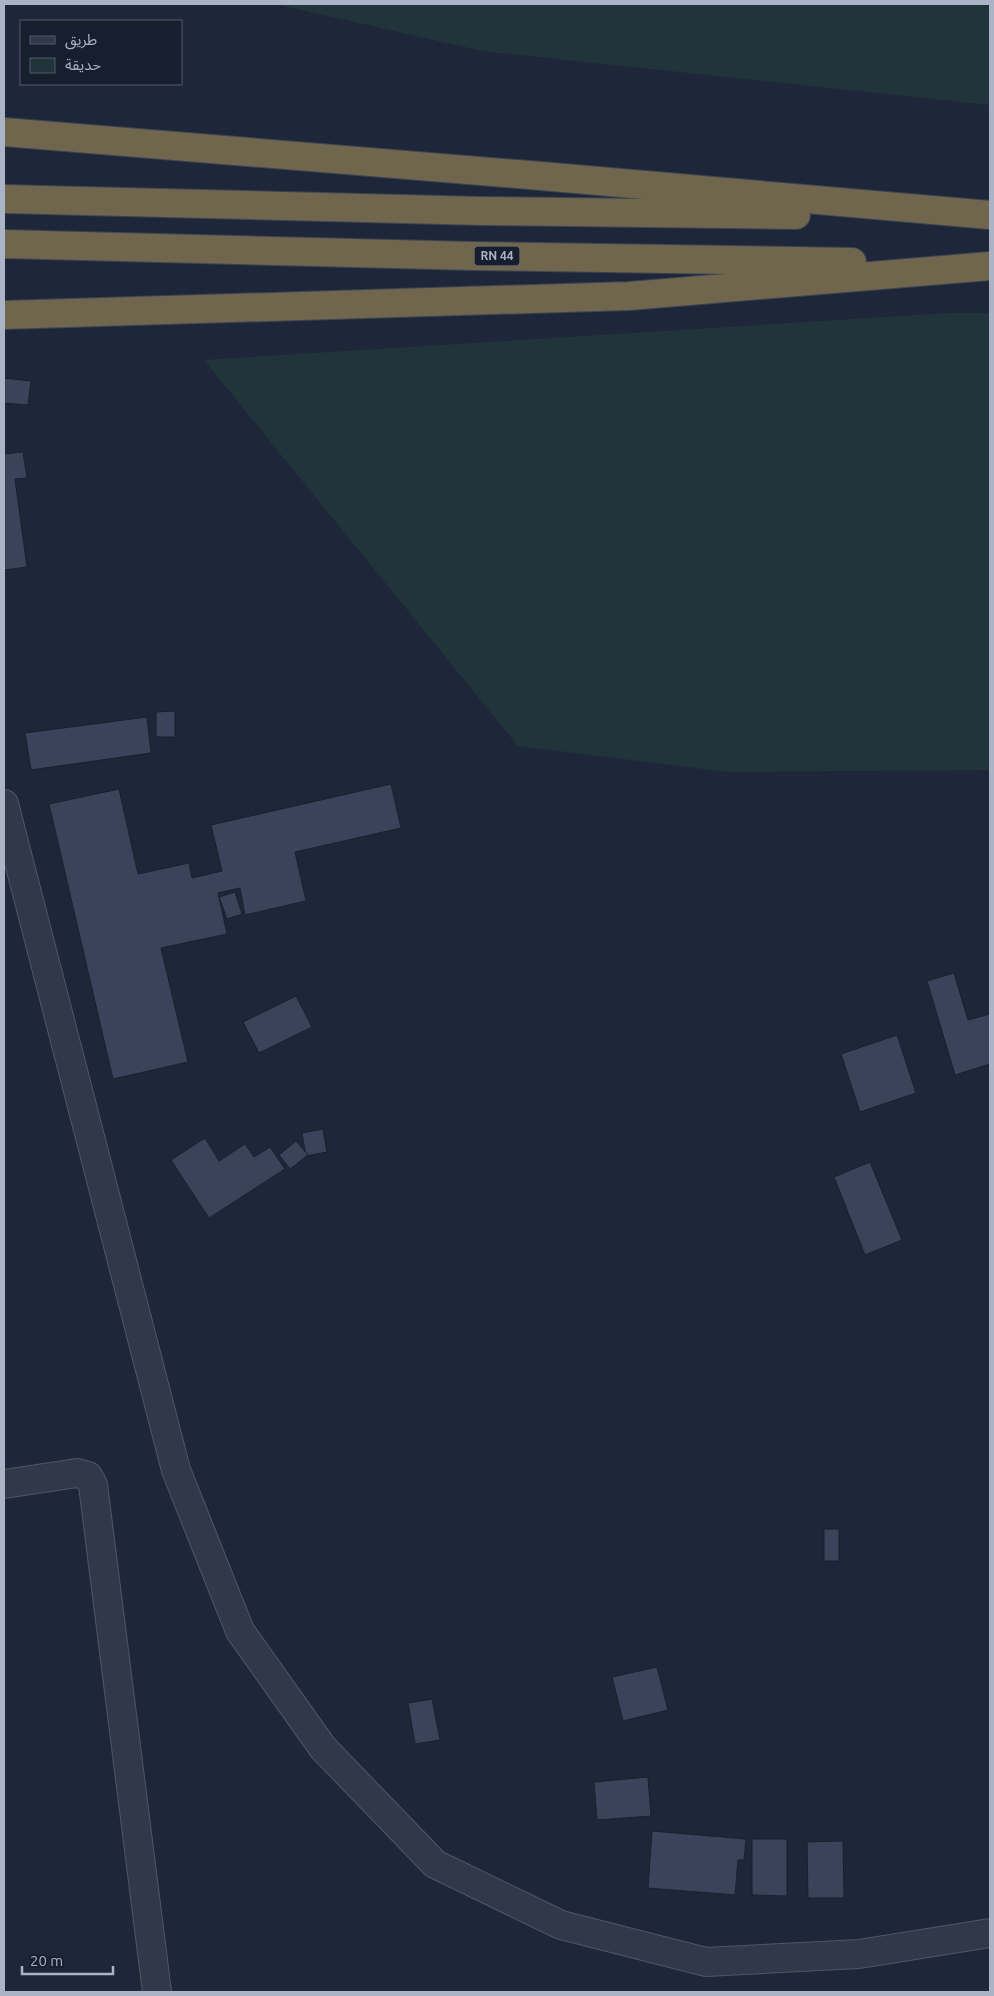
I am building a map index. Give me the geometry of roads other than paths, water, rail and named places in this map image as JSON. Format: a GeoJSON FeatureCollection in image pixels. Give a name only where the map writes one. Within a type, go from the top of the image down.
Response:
{"type":"FeatureCollection","features":[{"type":"Feature","properties":{"kind":"highway"},"geometry":{"type":"LineString","coordinates":[[4,132],[541,176],[990,216]]}},
{"type":"Feature","properties":{"kind":"highway"},"geometry":{"type":"LineString","coordinates":[[4,199],[482,211],[990,216]]}},
{"type":"Feature","properties":{"kind":"highway","name":"RN 44"},"geometry":{"type":"LineString","coordinates":[[4,244],[473,256],[990,265]]}},
{"type":"Feature","properties":{"kind":"highway"},"geometry":{"type":"LineString","coordinates":[[4,315],[629,296],[990,265]]}},
{"type":"Feature","properties":{"kind":"street"},"geometry":{"type":"LineString","coordinates":[[4,804],[176,1470],[240,1631],[323,1748],[434,1864],[561,1925],[706,1962],[859,1954],[990,1934]]}},
{"type":"Feature","properties":{"kind":"street"},"geometry":{"type":"LineString","coordinates":[[4,1484],[77,1473],[88,1476],[93,1485],[157,1992]]}}]}
